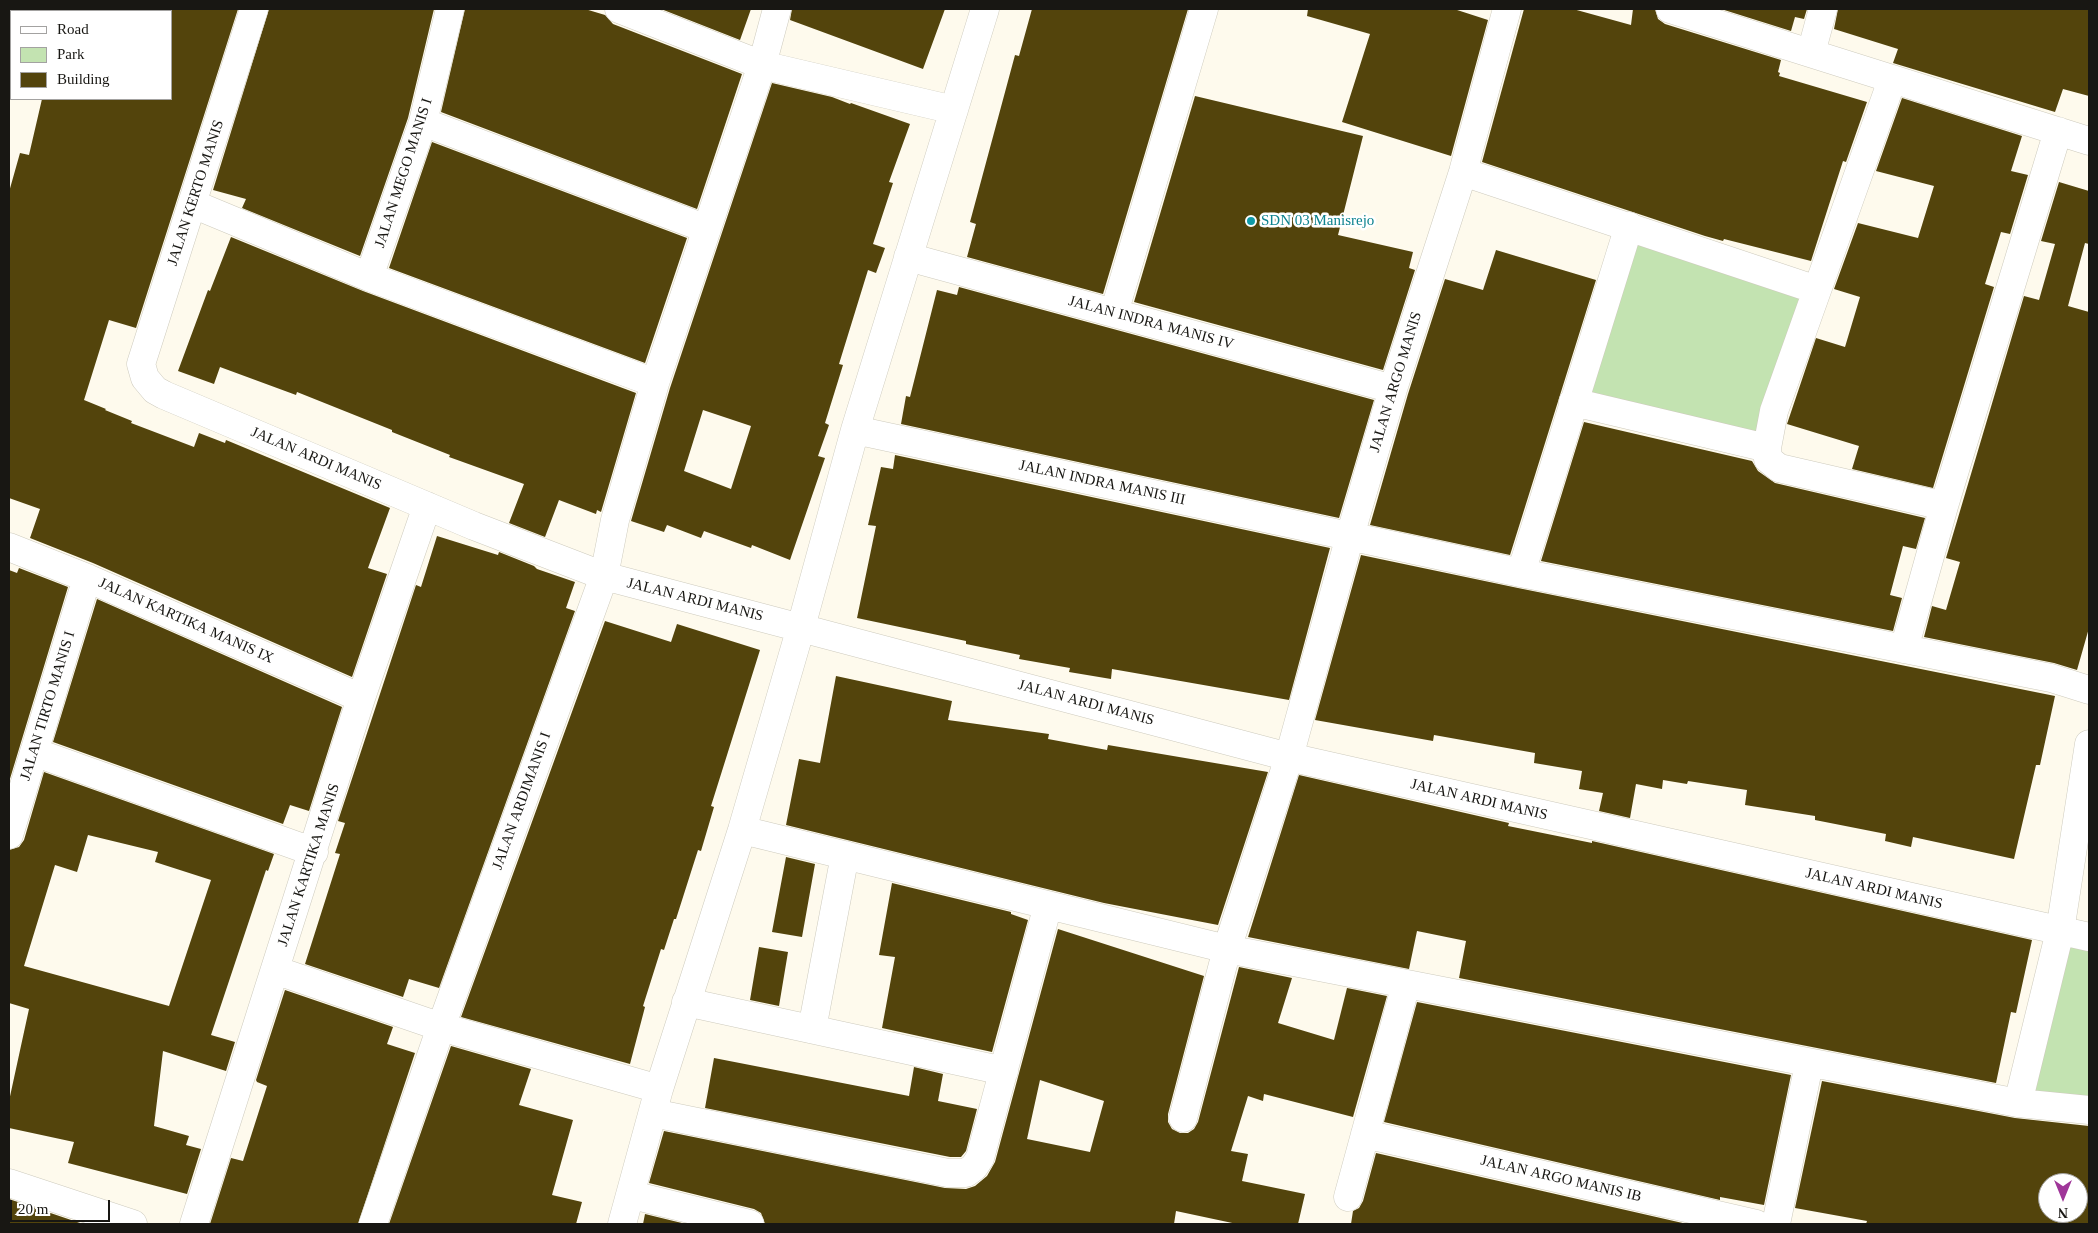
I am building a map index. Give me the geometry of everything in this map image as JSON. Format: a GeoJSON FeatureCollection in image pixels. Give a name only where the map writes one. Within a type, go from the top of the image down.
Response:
{"type":"FeatureCollection","features":[{"type":"Feature","properties":{"kind":"street","name":"JALAN KERTO MANIS"},"geometry":{"type":"LineString","coordinates":[[145,378],[141,364],[254,9]]}},
{"type":"Feature","properties":{"kind":"street","name":"JALAN MEGO MANIS I"},"geometry":{"type":"LineString","coordinates":[[370,277],[423,122],[450,9]]}},
{"type":"Feature","properties":{"kind":"street"},"geometry":{"type":"LineString","coordinates":[[619,9],[762,65],[954,110]]}},
{"type":"Feature","properties":{"kind":"street","name":"JALAN ARDIMANIS I"},"geometry":{"type":"LineString","coordinates":[[373,1224],[441,1026],[604,576],[615,520],[655,382],[762,65],[777,9]]}},
{"type":"Feature","properties":{"kind":"street"},"geometry":{"type":"LineString","coordinates":[[622,1224],[632,1195],[656,1101],[686,1002],[742,830],[801,627],[855,430],[985,9]]}},
{"type":"Feature","properties":{"kind":"street"},"geometry":{"type":"LineString","coordinates":[[1114,313],[1204,9]]}},
{"type":"Feature","properties":{"kind":"street","name":"JALAN ARGO MANIS"},"geometry":{"type":"LineString","coordinates":[[1183,1118],[1227,948],[1289,756],[1350,536],[1394,389],[1463,172],[1507,9]]}},
{"type":"Feature","properties":{"kind":"street"},"geometry":{"type":"LineString","coordinates":[[1670,9],[1892,80],[2089,140]]}},
{"type":"Feature","properties":{"kind":"street"},"geometry":{"type":"LineString","coordinates":[[1811,53],[1824,9]]}},
{"type":"Feature","properties":{"kind":"street"},"geometry":{"type":"LineString","coordinates":[[1892,80],[1774,411],[1767,448],[1768,459],[1779,468],[1944,506]]}},
{"type":"Feature","properties":{"kind":"street"},"geometry":{"type":"LineString","coordinates":[[423,122],[707,229]]}},
{"type":"Feature","properties":{"kind":"street"},"geometry":{"type":"LineString","coordinates":[[1904,649],[1944,506],[2058,131]]}},
{"type":"Feature","properties":{"kind":"street"},"geometry":{"type":"LineString","coordinates":[[1463,172],[1817,290]]}},
{"type":"Feature","properties":{"kind":"street"},"geometry":{"type":"LineString","coordinates":[[193,204],[370,277],[655,382]]}},
{"type":"Feature","properties":{"kind":"street"},"geometry":{"type":"LineString","coordinates":[[1521,573],[1629,226]]}},
{"type":"Feature","properties":{"kind":"street","name":"JALAN INDRA MANIS IV"},"geometry":{"type":"LineString","coordinates":[[908,257],[1394,389]]}},
{"type":"Feature","properties":{"kind":"street","name":"JALAN ARDI MANIS"},"geometry":{"type":"LineString","coordinates":[[145,378],[155,390],[164,395],[428,506],[604,576],[1289,756],[2089,937]]}},
{"type":"Feature","properties":{"kind":"street"},"geometry":{"type":"LineString","coordinates":[[1573,402],[1767,448]]}},
{"type":"Feature","properties":{"kind":"street","name":"JALAN INDRA MANIS III"},"geometry":{"type":"LineString","coordinates":[[855,430],[1521,573],[2052,678],[2089,690]]}},
{"type":"Feature","properties":{"kind":"street","name":"JALAN KARTIKA MANIS"},"geometry":{"type":"LineString","coordinates":[[194,1224],[314,852],[361,698],[428,506]]}},
{"type":"Feature","properties":{"kind":"street","name":"JALAN KARTIKA MANIS IX"},"geometry":{"type":"LineString","coordinates":[[9,547],[87,578],[361,698]]}},
{"type":"Feature","properties":{"kind":"street","name":"JALAN TIRTO MANIS I"},"geometry":{"type":"LineString","coordinates":[[9,835],[87,578]]}},
{"type":"Feature","properties":{"kind":"street"},"geometry":{"type":"LineString","coordinates":[[2018,1103],[2060,931],[2089,744]]}},
{"type":"Feature","properties":{"kind":"street"},"geometry":{"type":"LineString","coordinates":[[34,752],[314,852]]}},
{"type":"Feature","properties":{"kind":"street"},"geometry":{"type":"LineString","coordinates":[[742,830],[1227,948],[1809,1064],[2018,1103],[2089,1110]]}},
{"type":"Feature","properties":{"kind":"street"},"geometry":{"type":"LineString","coordinates":[[812,1029],[845,855]]}},
{"type":"Feature","properties":{"kind":"street"},"geometry":{"type":"LineString","coordinates":[[275,970],[656,1101],[948,1173],[966,1173],[974,1167],[980,1158],[1048,905]]}},
{"type":"Feature","properties":{"kind":"street"},"geometry":{"type":"LineString","coordinates":[[1348,1197],[1406,984]]}},
{"type":"Feature","properties":{"kind":"street"},"geometry":{"type":"LineString","coordinates":[[686,1002],[1004,1071]]}},
{"type":"Feature","properties":{"kind":"street"},"geometry":{"type":"LineString","coordinates":[[1776,1224],[1809,1064]]}},
{"type":"Feature","properties":{"kind":"street","name":"JALAN ARGO MANIS IB"},"geometry":{"type":"LineString","coordinates":[[1365,1134],[1756,1224]]}},
{"type":"Feature","properties":{"kind":"street"},"geometry":{"type":"LineString","coordinates":[[9,1183],[133,1224]]}},
{"type":"Feature","properties":{"kind":"street"},"geometry":{"type":"LineString","coordinates":[[632,1195],[750,1224]]}},
{"type":"Feature","properties":{"kind":"green space"},"geometry":{"type":"Polygon","coordinates":[[[1630,241],[1807,294],[1761,439],[1584,399],[1630,241]]]}},
{"type":"Feature","properties":{"kind":"green space"},"geometry":{"type":"Polygon","coordinates":[[[2067,946],[2089,951],[2089,1100],[2033,1094],[2067,946]]]}},
{"type":"Feature","properties":{"kind":"building"},"geometry":{"type":"Polygon","coordinates":[[[238,9],[136,328],[109,320],[84,400],[132,421],[131,423],[194,447],[199,433],[225,443],[226,440],[390,508],[368,568],[387,574],[352,677],[93,563],[30,538],[40,509],[9,498],[9,192],[20,153],[29,155],[42,100],[172,100],[171,10],[238,9]]]}},
{"type":"Feature","properties":{"kind":"building"},"geometry":{"type":"Polygon","coordinates":[[[269,9],[434,9],[408,118],[360,256],[242,208],[246,199],[213,190],[269,9]]]}},
{"type":"Feature","properties":{"kind":"building"},"geometry":{"type":"Polygon","coordinates":[[[465,9],[585,9],[605,15],[613,24],[742,74],[697,209],[441,112],[465,9]]]}},
{"type":"Feature","properties":{"kind":"building"},"geometry":{"type":"Polygon","coordinates":[[[661,9],[751,9],[740,40],[661,9]]]}},
{"type":"Feature","properties":{"kind":"building"},"geometry":{"type":"Polygon","coordinates":[[[792,9],[945,9],[923,69],[790,20],[792,9]]]}},
{"type":"Feature","properties":{"kind":"building"},"geometry":{"type":"Polygon","coordinates":[[[1032,9],[1188,9],[1103,294],[967,257],[976,224],[970,222],[1015,55],[1019,56],[1032,9]]]}},
{"type":"Feature","properties":{"kind":"building"},"geometry":{"type":"Polygon","coordinates":[[[1308,9],[1454,9],[1488,20],[1451,156],[1342,122],[1370,34],[1307,16],[1308,9]]]}},
{"type":"Feature","properties":{"kind":"building"},"geometry":{"type":"Polygon","coordinates":[[[1524,9],[1573,9],[1631,25],[1633,9],[1655,9],[1658,19],[1665,24],[1781,60],[1779,76],[1867,102],[1846,162],[1843,161],[1811,261],[1705,236],[1482,162],[1524,9]]]}},
{"type":"Feature","properties":{"kind":"building"},"geometry":{"type":"Polygon","coordinates":[[[1721,9],[1807,9],[1804,19],[1795,17],[1791,31],[1721,9]]]}},
{"type":"Feature","properties":{"kind":"building"},"geometry":{"type":"Polygon","coordinates":[[[1838,9],[2089,9],[2089,96],[2063,89],[2055,112],[1893,63],[1898,49],[1834,29],[1838,9]]]}},
{"type":"Feature","properties":{"kind":"building"},"geometry":{"type":"Polygon","coordinates":[[[772,83],[832,97],[910,124],[889,182],[893,183],[873,244],[885,248],[876,273],[868,270],[839,364],[843,365],[825,423],[829,425],[818,456],[825,458],[790,560],[752,545],[751,548],[704,531],[701,538],[667,525],[664,532],[631,521],[670,388],[772,83]],[[703,410],[684,471],[731,489],[751,426],[703,410]]]}},
{"type":"Feature","properties":{"kind":"building","name":"SDN 03 Manisrejo"},"geometry":{"type":"Polygon","coordinates":[[[1195,96],[1363,136],[1338,235],[1413,252],[1409,268],[1415,270],[1383,370],[1134,302],[1195,96]]]}},
{"type":"Feature","properties":{"kind":"building"},"geometry":{"type":"Polygon","coordinates":[[[1902,98],[2022,136],[2011,171],[2028,175],[2010,234],[2001,232],[1985,284],[1994,287],[1933,488],[1852,469],[1859,446],[1787,424],[1816,338],[1845,347],[1860,297],[1834,289],[1858,223],[1918,238],[1934,186],[1876,171],[1902,98]]]}},
{"type":"Feature","properties":{"kind":"building"},"geometry":{"type":"Polygon","coordinates":[[[432,142],[687,238],[645,363],[389,268],[432,142]]]}},
{"type":"Feature","properties":{"kind":"building"},"geometry":{"type":"Polygon","coordinates":[[[2059,182],[2089,191],[2089,244],[2085,243],[2068,306],[2089,312],[2089,628],[2077,670],[2054,663],[1924,637],[1932,606],[1946,610],[1960,562],[1946,558],[2024,296],[2039,300],[2055,244],[2041,241],[2059,182]]]}},
{"type":"Feature","properties":{"kind":"building"},"geometry":{"type":"Polygon","coordinates":[[[231,237],[363,291],[636,393],[601,512],[597,510],[596,514],[559,500],[545,537],[509,523],[524,484],[449,457],[450,455],[392,432],[392,430],[297,392],[296,395],[220,367],[214,384],[178,371],[208,290],[210,291],[231,237]]]}},
{"type":"Feature","properties":{"kind":"building"},"geometry":{"type":"Polygon","coordinates":[[[1496,250],[1596,280],[1510,555],[1370,525],[1408,394],[1445,279],[1483,290],[1496,250]]]}},
{"type":"Feature","properties":{"kind":"building"},"geometry":{"type":"Polygon","coordinates":[[[959,287],[1374,400],[1339,518],[901,424],[906,396],[910,397],[937,290],[957,295],[959,287]]]}},
{"type":"Feature","properties":{"kind":"building"},"geometry":{"type":"Polygon","coordinates":[[[1584,422],[1752,461],[1758,471],[1775,483],[1925,518],[1916,549],[1903,546],[1890,595],[1902,598],[1893,631],[1541,561],[1584,422]]]}},
{"type":"Feature","properties":{"kind":"building"},"geometry":{"type":"Polygon","coordinates":[[[895,455],[1330,548],[1289,700],[1112,669],[1111,679],[1069,672],[1070,668],[1019,659],[1020,655],[966,644],[966,641],[857,618],[876,526],[868,525],[881,467],[893,469],[895,455]]]}},
{"type":"Feature","properties":{"kind":"building"},"geometry":{"type":"Polygon","coordinates":[[[437,536],[498,555],[499,552],[534,566],[537,569],[575,582],[566,608],[575,611],[439,988],[409,979],[403,997],[305,964],[340,854],[335,853],[345,823],[338,821],[416,585],[421,587],[437,536]]]}},
{"type":"Feature","properties":{"kind":"building"},"geometry":{"type":"Polygon","coordinates":[[[1361,555],[2055,696],[2040,765],[2036,765],[2014,859],[1913,837],[1911,847],[1885,841],[1886,834],[1815,820],[1815,816],[1745,805],[1747,790],[1688,781],[1687,784],[1663,780],[1662,789],[1636,784],[1630,818],[1599,811],[1603,793],[1579,789],[1582,771],[1534,763],[1535,753],[1434,735],[1433,741],[1315,720],[1361,555]]]}},
{"type":"Feature","properties":{"kind":"building"},"geometry":{"type":"Polygon","coordinates":[[[19,568],[68,587],[9,782],[9,570],[17,573],[19,568]]]}},
{"type":"Feature","properties":{"kind":"building"},"geometry":{"type":"Polygon","coordinates":[[[97,599],[342,707],[309,811],[290,805],[283,824],[53,742],[97,599]]]}},
{"type":"Feature","properties":{"kind":"building"},"geometry":{"type":"Polygon","coordinates":[[[605,621],[671,642],[677,624],[760,650],[711,806],[714,807],[701,851],[698,850],[676,919],[674,919],[664,950],[661,949],[643,1006],[645,1007],[630,1064],[461,1017],[605,621]]]}},
{"type":"Feature","properties":{"kind":"building"},"geometry":{"type":"Polygon","coordinates":[[[836,676],[952,701],[948,720],[1049,734],[1048,739],[1107,750],[1108,745],[1268,772],[1218,925],[1104,903],[786,825],[799,759],[820,763],[836,676]]]}},
{"type":"Feature","properties":{"kind":"building"},"geometry":{"type":"Polygon","coordinates":[[[44,772],[274,854],[268,871],[266,870],[211,1035],[235,1042],[226,1071],[163,1051],[154,1126],[189,1136],[186,1145],[201,1149],[187,1194],[68,1163],[74,1142],[9,1128],[9,1101],[29,1009],[9,1003],[9,850],[19,847],[24,840],[44,772]],[[88,835],[77,872],[55,865],[24,966],[169,1006],[211,880],[155,862],[158,852],[88,835]]]}},
{"type":"Feature","properties":{"kind":"building"},"geometry":{"type":"Polygon","coordinates":[[[1299,775],[1509,823],[1508,826],[1592,843],[1592,841],[2032,940],[2016,1013],[2011,1012],[1996,1083],[1459,978],[1466,941],[1417,931],[1409,969],[1248,937],[1299,775]]]}},
{"type":"Feature","properties":{"kind":"building"},"geometry":{"type":"Polygon","coordinates":[[[786,857],[815,864],[802,937],[772,932],[786,857]]]}},
{"type":"Feature","properties":{"kind":"building"},"geometry":{"type":"Polygon","coordinates":[[[892,883],[1011,912],[1011,914],[1028,920],[992,1052],[882,1028],[895,957],[879,955],[892,883]]]}},
{"type":"Feature","properties":{"kind":"building"},"geometry":{"type":"Polygon","coordinates":[[[1058,929],[1204,976],[1168,1114],[1168,1122],[1172,1129],[1180,1133],[1188,1133],[1194,1129],[1198,1122],[1239,967],[1292,978],[1278,1023],[1334,1040],[1347,988],[1387,996],[1353,1117],[1264,1094],[1263,1101],[1248,1096],[1231,1151],[1248,1154],[1242,1181],[1305,1194],[1298,1224],[1237,1224],[1176,1211],[1174,1224],[765,1224],[761,1213],[754,1209],[649,1183],[664,1131],[945,1188],[966,1189],[975,1186],[987,1176],[995,1162],[1058,929]],[[1040,1080],[1027,1139],[1090,1152],[1104,1101],[1040,1080]]]}},
{"type":"Feature","properties":{"kind":"building"},"geometry":{"type":"Polygon","coordinates":[[[759,947],[788,952],[779,1006],[750,1000],[759,947]]]}},
{"type":"Feature","properties":{"kind":"building"},"geometry":{"type":"Polygon","coordinates":[[[285,990],[393,1027],[387,1044],[415,1053],[358,1224],[210,1224],[231,1158],[243,1161],[267,1086],[256,1080],[285,990]]]}},
{"type":"Feature","properties":{"kind":"building"},"geometry":{"type":"Polygon","coordinates":[[[1417,1002],[1791,1075],[1764,1205],[1720,1197],[1720,1200],[1384,1122],[1417,1002]]]}},
{"type":"Feature","properties":{"kind":"building"},"geometry":{"type":"Polygon","coordinates":[[[451,1046],[531,1069],[519,1105],[573,1120],[552,1195],[582,1202],[576,1224],[389,1224],[451,1046]]]}},
{"type":"Feature","properties":{"kind":"building"},"geometry":{"type":"Polygon","coordinates":[[[714,1058],[909,1096],[914,1067],[943,1074],[938,1101],[977,1109],[966,1151],[961,1157],[950,1157],[705,1108],[714,1058]]]}},
{"type":"Feature","properties":{"kind":"building"},"geometry":{"type":"Polygon","coordinates":[[[1822,1081],[2015,1118],[2089,1126],[2089,1224],[1866,1224],[1867,1221],[1795,1208],[1822,1081]]]}},
{"type":"Feature","properties":{"kind":"building"},"geometry":{"type":"Polygon","coordinates":[[[1376,1153],[1687,1224],[1351,1224],[1353,1211],[1359,1208],[1363,1201],[1376,1153]]]}},
{"type":"Feature","properties":{"kind":"building"},"geometry":{"type":"Polygon","coordinates":[[[9,1199],[83,1224],[9,1224],[9,1199]]]}},
{"type":"Feature","properties":{"kind":"building"},"geometry":{"type":"Polygon","coordinates":[[[645,1214],[686,1224],[643,1224],[645,1214]]]}},
{"type":"Feature","properties":{"kind":"place","name":"SDN 03 Manisrejo"},"geometry":{"type":"Point","coordinates":[1251,221]}}]}
